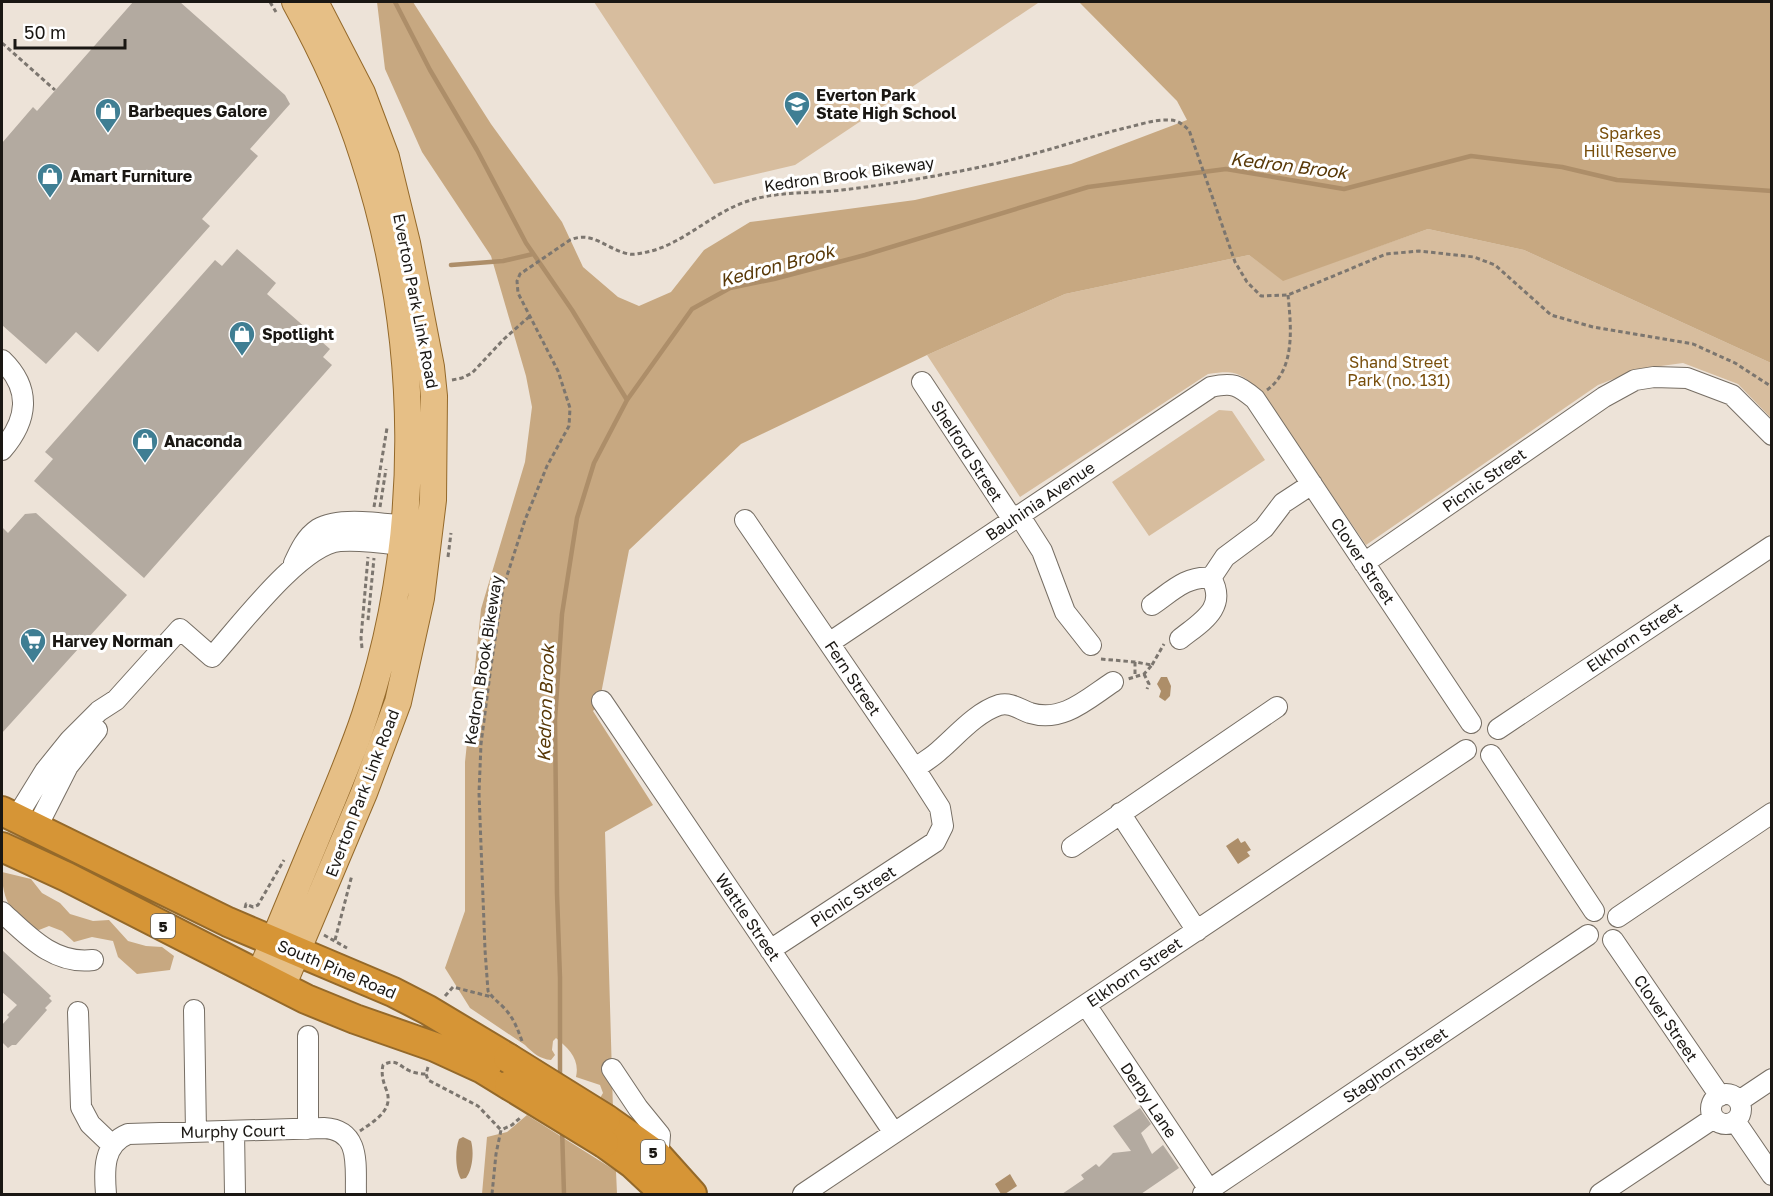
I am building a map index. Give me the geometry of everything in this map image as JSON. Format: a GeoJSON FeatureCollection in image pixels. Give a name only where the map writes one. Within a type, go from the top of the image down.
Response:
{"type":"FeatureCollection","features":[{"type":"Feature","properties":{"kind":"highway","name":"South Pine Road"},"geometry":{"type":"LineString","coordinates":[[12,822],[228,922],[393,992],[428,1010],[509,1072],[605,1131],[692,1194]]}},
{"type":"Feature","properties":{"kind":"highway","name":"South Pine Road"},"geometry":{"type":"LineString","coordinates":[[2,847],[77,882],[271,982],[355,1019],[435,1047],[483,1069],[509,1072]]}},
{"type":"Feature","properties":{"kind":"highway","name":"South Pine Road"},"geometry":{"type":"LineString","coordinates":[[651,1165],[665,1194]]}},
{"type":"Feature","properties":{"kind":"main road","name":"Everton Park Link Road"},"geometry":{"type":"LineString","coordinates":[[271,982],[286,946],[365,714],[388,625],[402,536],[408,437],[406,380],[394,275],[373,189],[359,144],[333,77],[295,2]]}},
{"type":"Feature","properties":{"kind":"main road","name":"Everton Park Link Road"},"geometry":{"type":"LineString","coordinates":[[286,946],[364,793],[398,702],[422,598],[433,500],[434,396],[431,367],[407,243],[386,158],[367,104],[315,2]]}},
{"type":"Feature","properties":{"kind":"street"},"geometry":{"type":"LineString","coordinates":[[2,360],[18,380],[24,405],[18,429],[2,450]]}},
{"type":"Feature","properties":{"kind":"street","name":"Picnic Street"},"geometry":{"type":"LineString","coordinates":[[1364,563],[1604,397],[1635,380],[1654,376],[1687,378],[1732,395],[1772,435]]}},
{"type":"Feature","properties":{"kind":"street","name":"Shelford Street"},"geometry":{"type":"LineString","coordinates":[[922,382],[1016,518],[1042,551],[1065,612],[1091,645]]}},
{"type":"Feature","properties":{"kind":"street","name":"Bauhinia Avenue"},"geometry":{"type":"LineString","coordinates":[[829,643],[1211,387],[1227,384],[1240,387],[1255,399]]}},
{"type":"Feature","properties":{"kind":"street","name":"Clover Street"},"geometry":{"type":"LineString","coordinates":[[1255,399],[1471,723]]}},
{"type":"Feature","properties":{"kind":"street"},"geometry":{"type":"LineString","coordinates":[[1211,578],[1225,557],[1263,528],[1283,503],[1312,484]]}},
{"type":"Feature","properties":{"kind":"street","name":"Fern Street"},"geometry":{"type":"LineString","coordinates":[[746,520],[940,808],[943,826],[935,842]]}},
{"type":"Feature","properties":{"kind":"street"},"geometry":{"type":"LineString","coordinates":[[12,822],[68,766],[108,718],[116,700],[180,629],[212,657],[292,568],[306,540],[318,529],[342,521],[402,536],[430,538]]}},
{"type":"Feature","properties":{"kind":"street","name":"Elkhorn Street"},"geometry":{"type":"LineString","coordinates":[[1497,729],[1772,546]]}},
{"type":"Feature","properties":{"kind":"street"},"geometry":{"type":"LineString","coordinates":[[1152,605],[1189,579],[1200,576],[1211,578],[1217,588],[1217,602],[1206,619],[1180,639]]}},
{"type":"Feature","properties":{"kind":"street"},"geometry":{"type":"LineString","coordinates":[[915,769],[940,750],[957,733],[993,708],[1003,704],[1015,705],[1030,713],[1064,714],[1113,682]]}},
{"type":"Feature","properties":{"kind":"street","name":"Wattle Street"},"geometry":{"type":"LineString","coordinates":[[602,701],[894,1133]]}},
{"type":"Feature","properties":{"kind":"street"},"geometry":{"type":"LineString","coordinates":[[1072,847],[1276,707]]}},
{"type":"Feature","properties":{"kind":"street"},"geometry":{"type":"LineString","coordinates":[[1489,721],[1497,729],[1500,741],[1491,755],[1475,757],[1463,746],[1462,735],[1471,723],[1489,721]]}},
{"type":"Feature","properties":{"kind":"street","name":"Elkhorn Street"},"geometry":{"type":"LineString","coordinates":[[803,1194],[1466,750]]}},
{"type":"Feature","properties":{"kind":"street"},"geometry":{"type":"LineString","coordinates":[[1491,755],[1593,911]]}},
{"type":"Feature","properties":{"kind":"street"},"geometry":{"type":"LineString","coordinates":[[1120,813],[1197,931]]}},
{"type":"Feature","properties":{"kind":"street"},"geometry":{"type":"LineString","coordinates":[[1618,917],[1772,813]]}},
{"type":"Feature","properties":{"kind":"street","name":"Picnic Street"},"geometry":{"type":"LineString","coordinates":[[770,950],[935,842]]}},
{"type":"Feature","properties":{"kind":"street"},"geometry":{"type":"LineString","coordinates":[[1609,909],[1618,917],[1620,927],[1613,940],[1602,943],[1588,935],[1586,925],[1593,911],[1609,909]]}},
{"type":"Feature","properties":{"kind":"street"},"geometry":{"type":"LineString","coordinates":[[3,916],[52,954],[81,962],[93,960]]}},
{"type":"Feature","properties":{"kind":"street","name":"Staghorn Street"},"geometry":{"type":"LineString","coordinates":[[1208,1193],[1588,935]]}},
{"type":"Feature","properties":{"kind":"street","name":"Clover Street"},"geometry":{"type":"LineString","coordinates":[[1613,940],[1730,1098]]}},
{"type":"Feature","properties":{"kind":"street","name":"Derby Lane"},"geometry":{"type":"LineString","coordinates":[[1086,1005],[1208,1193]]}},
{"type":"Feature","properties":{"kind":"street"},"geometry":{"type":"LineString","coordinates":[[194,1010],[196,1132]]}},
{"type":"Feature","properties":{"kind":"street"},"geometry":{"type":"LineString","coordinates":[[78,1012],[81,1107],[90,1124],[112,1145],[106,1160],[106,1194]]}},
{"type":"Feature","properties":{"kind":"street"},"geometry":{"type":"LineString","coordinates":[[308,1036],[308,1129]]}},
{"type":"Feature","properties":{"kind":"street"},"geometry":{"type":"LineString","coordinates":[[612,1070],[658,1132],[661,1143],[651,1165]]}},
{"type":"Feature","properties":{"kind":"street"},"geometry":{"type":"LineString","coordinates":[[1730,1098],[1741,1114],[1735,1121],[1721,1124],[1714,1118],[1711,1108],[1713,1103],[1772,1079]]}},
{"type":"Feature","properties":{"kind":"street"},"geometry":{"type":"LineString","coordinates":[[1600,1194],[1714,1118]]}},
{"type":"Feature","properties":{"kind":"street"},"geometry":{"type":"LineString","coordinates":[[1735,1121],[1772,1175]]}},
{"type":"Feature","properties":{"kind":"street","name":"Murphy Court"},"geometry":{"type":"LineString","coordinates":[[112,1145],[128,1134],[336,1130],[349,1138],[355,1153],[356,1194]]}},
{"type":"Feature","properties":{"kind":"street"},"geometry":{"type":"LineString","coordinates":[[234,1131],[235,1194]]}},
{"type":"Feature","properties":{"kind":"path"},"geometry":{"type":"LineString","coordinates":[[2,43],[55,90]]}},
{"type":"Feature","properties":{"kind":"path","name":"Kedron Brook Bikeway"},"geometry":{"type":"LineString","coordinates":[[488,991],[478,793],[481,744],[494,644],[503,588],[525,520],[547,466],[569,426],[570,408],[558,371],[518,293],[517,281],[520,274],[559,246],[580,236],[591,236],[626,253],[651,252],[747,201],[783,193],[840,191],[995,164],[1087,137],[1168,119],[1179,121],[1189,130],[1235,262],[1247,282],[1261,296],[1288,295]]}},
{"type":"Feature","properties":{"kind":"path"},"geometry":{"type":"LineString","coordinates":[[1255,399],[1274,385],[1288,358],[1291,333],[1288,295],[1386,254],[1419,251],[1474,257],[1495,265],[1551,315],[1593,327],[1693,344],[1735,363],[1772,387]]}},
{"type":"Feature","properties":{"kind":"path"},"geometry":{"type":"LineString","coordinates":[[447,380],[472,374],[504,339],[530,316]]}},
{"type":"Feature","properties":{"kind":"path"},"geometry":{"type":"LineString","coordinates":[[372,515],[387,428]]}},
{"type":"Feature","properties":{"kind":"path"},"geometry":{"type":"LineString","coordinates":[[362,648],[368,553]]}},
{"type":"Feature","properties":{"kind":"path"},"geometry":{"type":"LineString","coordinates":[[361,654],[365,640],[374,559]]}},
{"type":"Feature","properties":{"kind":"path"},"geometry":{"type":"LineString","coordinates":[[1113,682],[1117,684],[1144,674],[1168,639],[1174,636],[1180,639]]}},
{"type":"Feature","properties":{"kind":"path"},"geometry":{"type":"LineString","coordinates":[[1091,645],[1101,660],[1152,665]]}},
{"type":"Feature","properties":{"kind":"path"},"geometry":{"type":"LineString","coordinates":[[1135,662],[1135,676]]}},
{"type":"Feature","properties":{"kind":"path"},"geometry":{"type":"LineString","coordinates":[[1144,674],[1149,684],[1147,689]]}},
{"type":"Feature","properties":{"kind":"path"},"geometry":{"type":"LineString","coordinates":[[246,904],[253,907],[258,905],[288,852]]}},
{"type":"Feature","properties":{"kind":"path"},"geometry":{"type":"LineString","coordinates":[[440,1001],[453,987],[492,997]]}},
{"type":"Feature","properties":{"kind":"path"},"geometry":{"type":"LineString","coordinates":[[360,1131],[379,1118],[387,1108],[389,1100],[381,1073],[383,1065],[390,1061],[396,1062],[409,1071],[426,1074]]}},
{"type":"Feature","properties":{"kind":"path"},"geometry":{"type":"LineString","coordinates":[[430,1062],[426,1074],[428,1080],[478,1106],[501,1130]]}},
{"type":"Feature","properties":{"kind":"green space","name":"Sparkes Hill Reserve"},"geometry":{"type":"Polygon","coordinates":[[[377,2],[413,2],[491,124],[562,222],[583,267],[618,297],[639,306],[671,292],[704,250],[750,222],[915,200],[1071,164],[1187,120],[1177,101],[1079,2],[1771,2],[1771,363],[1524,250],[1428,229],[1283,281],[1249,255],[1065,294],[927,355],[741,444],[629,550],[599,704],[593,711],[653,805],[605,832],[613,1110],[602,1105],[600,1098],[603,1093],[600,1085],[576,1077],[575,1060],[569,1050],[556,1038],[553,1041],[552,1050],[555,1055],[551,1060],[537,1055],[470,1008],[445,968],[465,911],[465,762],[481,609],[525,462],[532,407],[526,376],[491,256],[422,152],[385,69],[377,2]]]}},
{"type":"Feature","properties":{"kind":"green space"},"geometry":{"type":"Polygon","coordinates":[[[594,2],[1038,3],[795,165],[714,184],[594,2]]]}},
{"type":"Feature","properties":{"kind":"green space","name":"Shand Street Park (no. 131)"},"geometry":{"type":"Polygon","coordinates":[[[1428,229],[1524,250],[1771,363],[1771,418],[1738,384],[1683,363],[1639,369],[1598,385],[1366,545],[1260,390],[1247,379],[1236,374],[1225,372],[1208,374],[1020,497],[927,355],[1065,294],[1249,255],[1283,280],[1428,229]]]}},
{"type":"Feature","properties":{"kind":"green space"},"geometry":{"type":"Polygon","coordinates":[[[1219,410],[1232,411],[1265,460],[1149,536],[1112,482],[1219,410]]]}},
{"type":"Feature","properties":{"kind":"green space"},"geometry":{"type":"Polygon","coordinates":[[[2,872],[31,879],[42,893],[60,903],[70,914],[93,921],[109,920],[128,941],[162,947],[174,956],[170,970],[137,974],[118,957],[113,941],[92,937],[74,942],[62,931],[49,926],[39,930],[30,926],[22,921],[10,907],[4,891],[2,872]]]}},
{"type":"Feature","properties":{"kind":"green space"},"geometry":{"type":"Polygon","coordinates":[[[527,1115],[616,1171],[617,1194],[482,1194],[487,1137],[507,1132],[527,1115]]]}},
{"type":"Feature","properties":{"kind":"shaded area"},"geometry":{"type":"Polygon","coordinates":[[[1161,677],[1167,677],[1171,686],[1170,696],[1165,701],[1159,697],[1161,691],[1157,684],[1161,677]]]}},
{"type":"Feature","properties":{"kind":"shaded area"},"geometry":{"type":"Polygon","coordinates":[[[1238,838],[1241,843],[1245,841],[1251,850],[1247,852],[1250,856],[1238,864],[1226,846],[1238,838]]]}},
{"type":"Feature","properties":{"kind":"shaded area"},"geometry":{"type":"Polygon","coordinates":[[[463,1137],[471,1141],[473,1155],[466,1178],[461,1179],[456,1154],[459,1139],[463,1137]]]}},
{"type":"Feature","properties":{"kind":"shaded area"},"geometry":{"type":"Polygon","coordinates":[[[1010,1174],[1017,1186],[1001,1194],[995,1184],[1010,1174]]]}},
{"type":"Feature","properties":{"kind":"building"},"geometry":{"type":"Polygon","coordinates":[[[133,2],[180,2],[285,95],[290,104],[250,149],[258,156],[202,219],[210,226],[98,352],[76,332],[46,364],[2,325],[2,143],[33,107],[37,111],[133,2]]]}},
{"type":"Feature","properties":{"kind":"building"},"geometry":{"type":"Polygon","coordinates":[[[237,249],[276,283],[267,294],[330,349],[323,357],[332,365],[144,578],[34,481],[53,459],[45,452],[215,260],[222,266],[237,249]]]}},
{"type":"Feature","properties":{"kind":"building","name":"Harvey Norman"},"geometry":{"type":"Polygon","coordinates":[[[36,513],[127,595],[2,733],[2,527],[8,533],[25,514],[36,513]]]}},
{"type":"Feature","properties":{"kind":"building"},"geometry":{"type":"Polygon","coordinates":[[[2,950],[51,996],[49,998],[52,1001],[45,1008],[47,1010],[16,1045],[8,1048],[2,1042],[2,1025],[9,1017],[7,1015],[17,1005],[2,992],[2,950]]]}},
{"type":"Feature","properties":{"kind":"building"},"geometry":{"type":"Polygon","coordinates":[[[1140,1108],[1151,1124],[1141,1133],[1152,1154],[1163,1145],[1179,1168],[1141,1194],[1062,1194],[1084,1179],[1081,1175],[1096,1164],[1099,1167],[1113,1153],[1131,1151],[1113,1126],[1140,1108]]]}},
{"type":"Feature","properties":{"kind":"waterway"},"geometry":{"type":"LineString","coordinates":[[395,2],[526,243],[572,310],[627,400]]}},
{"type":"Feature","properties":{"kind":"waterway","name":"Kedron Brook"},"geometry":{"type":"LineString","coordinates":[[560,1078],[555,720],[562,614],[577,518],[594,463],[627,400],[692,309],[730,288],[865,255],[1088,187],[1226,169],[1344,189],[1471,156],[1562,167],[1617,180],[1772,191]]}},
{"type":"Feature","properties":{"kind":"waterway"},"geometry":{"type":"LineString","coordinates":[[451,265],[503,261],[533,254]]}},
{"type":"Feature","properties":{"kind":"waterway","name":"Kedron Brook"},"geometry":{"type":"LineString","coordinates":[[562,1128],[564,1194]]}},
{"type":"Feature","properties":{"kind":"place","name":"Everton Park State High School"},"geometry":{"type":"Point","coordinates":[797,127]}},
{"type":"Feature","properties":{"kind":"place","name":"Barbeques Galore"},"geometry":{"type":"Point","coordinates":[108,134]}},
{"type":"Feature","properties":{"kind":"place","name":"Amart Furniture"},"geometry":{"type":"Point","coordinates":[50,199]}},
{"type":"Feature","properties":{"kind":"place","name":"Spotlight"},"geometry":{"type":"Point","coordinates":[242,357]}},
{"type":"Feature","properties":{"kind":"place","name":"Anaconda"},"geometry":{"type":"Point","coordinates":[145,464]}},
{"type":"Feature","properties":{"kind":"place","name":"Harvey Norman"},"geometry":{"type":"Point","coordinates":[33,664]}}]}
